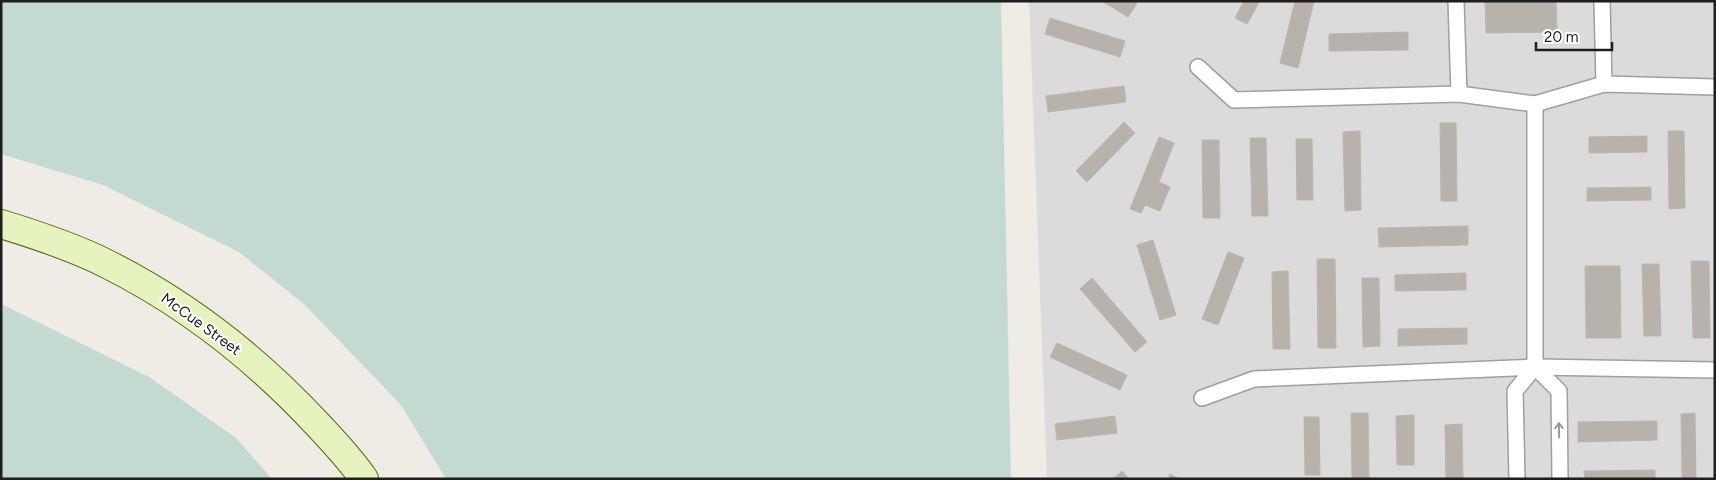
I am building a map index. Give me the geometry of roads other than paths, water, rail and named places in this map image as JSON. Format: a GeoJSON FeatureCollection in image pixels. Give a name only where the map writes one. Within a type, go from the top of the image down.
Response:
{"type":"FeatureCollection","features":[{"type":"Feature","properties":{"kind":"main road","name":"McCue Street"},"geometry":{"type":"LineString","coordinates":[[1,224],[39,235],[107,264],[174,302],[238,349],[295,400],[351,460],[364,479]]}},
{"type":"Feature","properties":{"kind":"lane"},"geometry":{"type":"LineString","coordinates":[[1456,1],[1458,94]]}},
{"type":"Feature","properties":{"kind":"lane"},"geometry":{"type":"LineString","coordinates":[[1602,1],[1604,84]]}},
{"type":"Feature","properties":{"kind":"lane"},"geometry":{"type":"LineString","coordinates":[[1198,67],[1234,100],[1458,94],[1536,104],[1604,84],[1715,87]]}},
{"type":"Feature","properties":{"kind":"lane"},"geometry":{"type":"LineString","coordinates":[[1517,479],[1515,392],[1535,367],[1536,104]]}},
{"type":"Feature","properties":{"kind":"lane"},"geometry":{"type":"LineString","coordinates":[[1535,367],[1559,391],[1560,479]]}},
{"type":"Feature","properties":{"kind":"lane"},"geometry":{"type":"LineString","coordinates":[[1202,398],[1254,380],[1535,367],[1715,370]]}}]}
